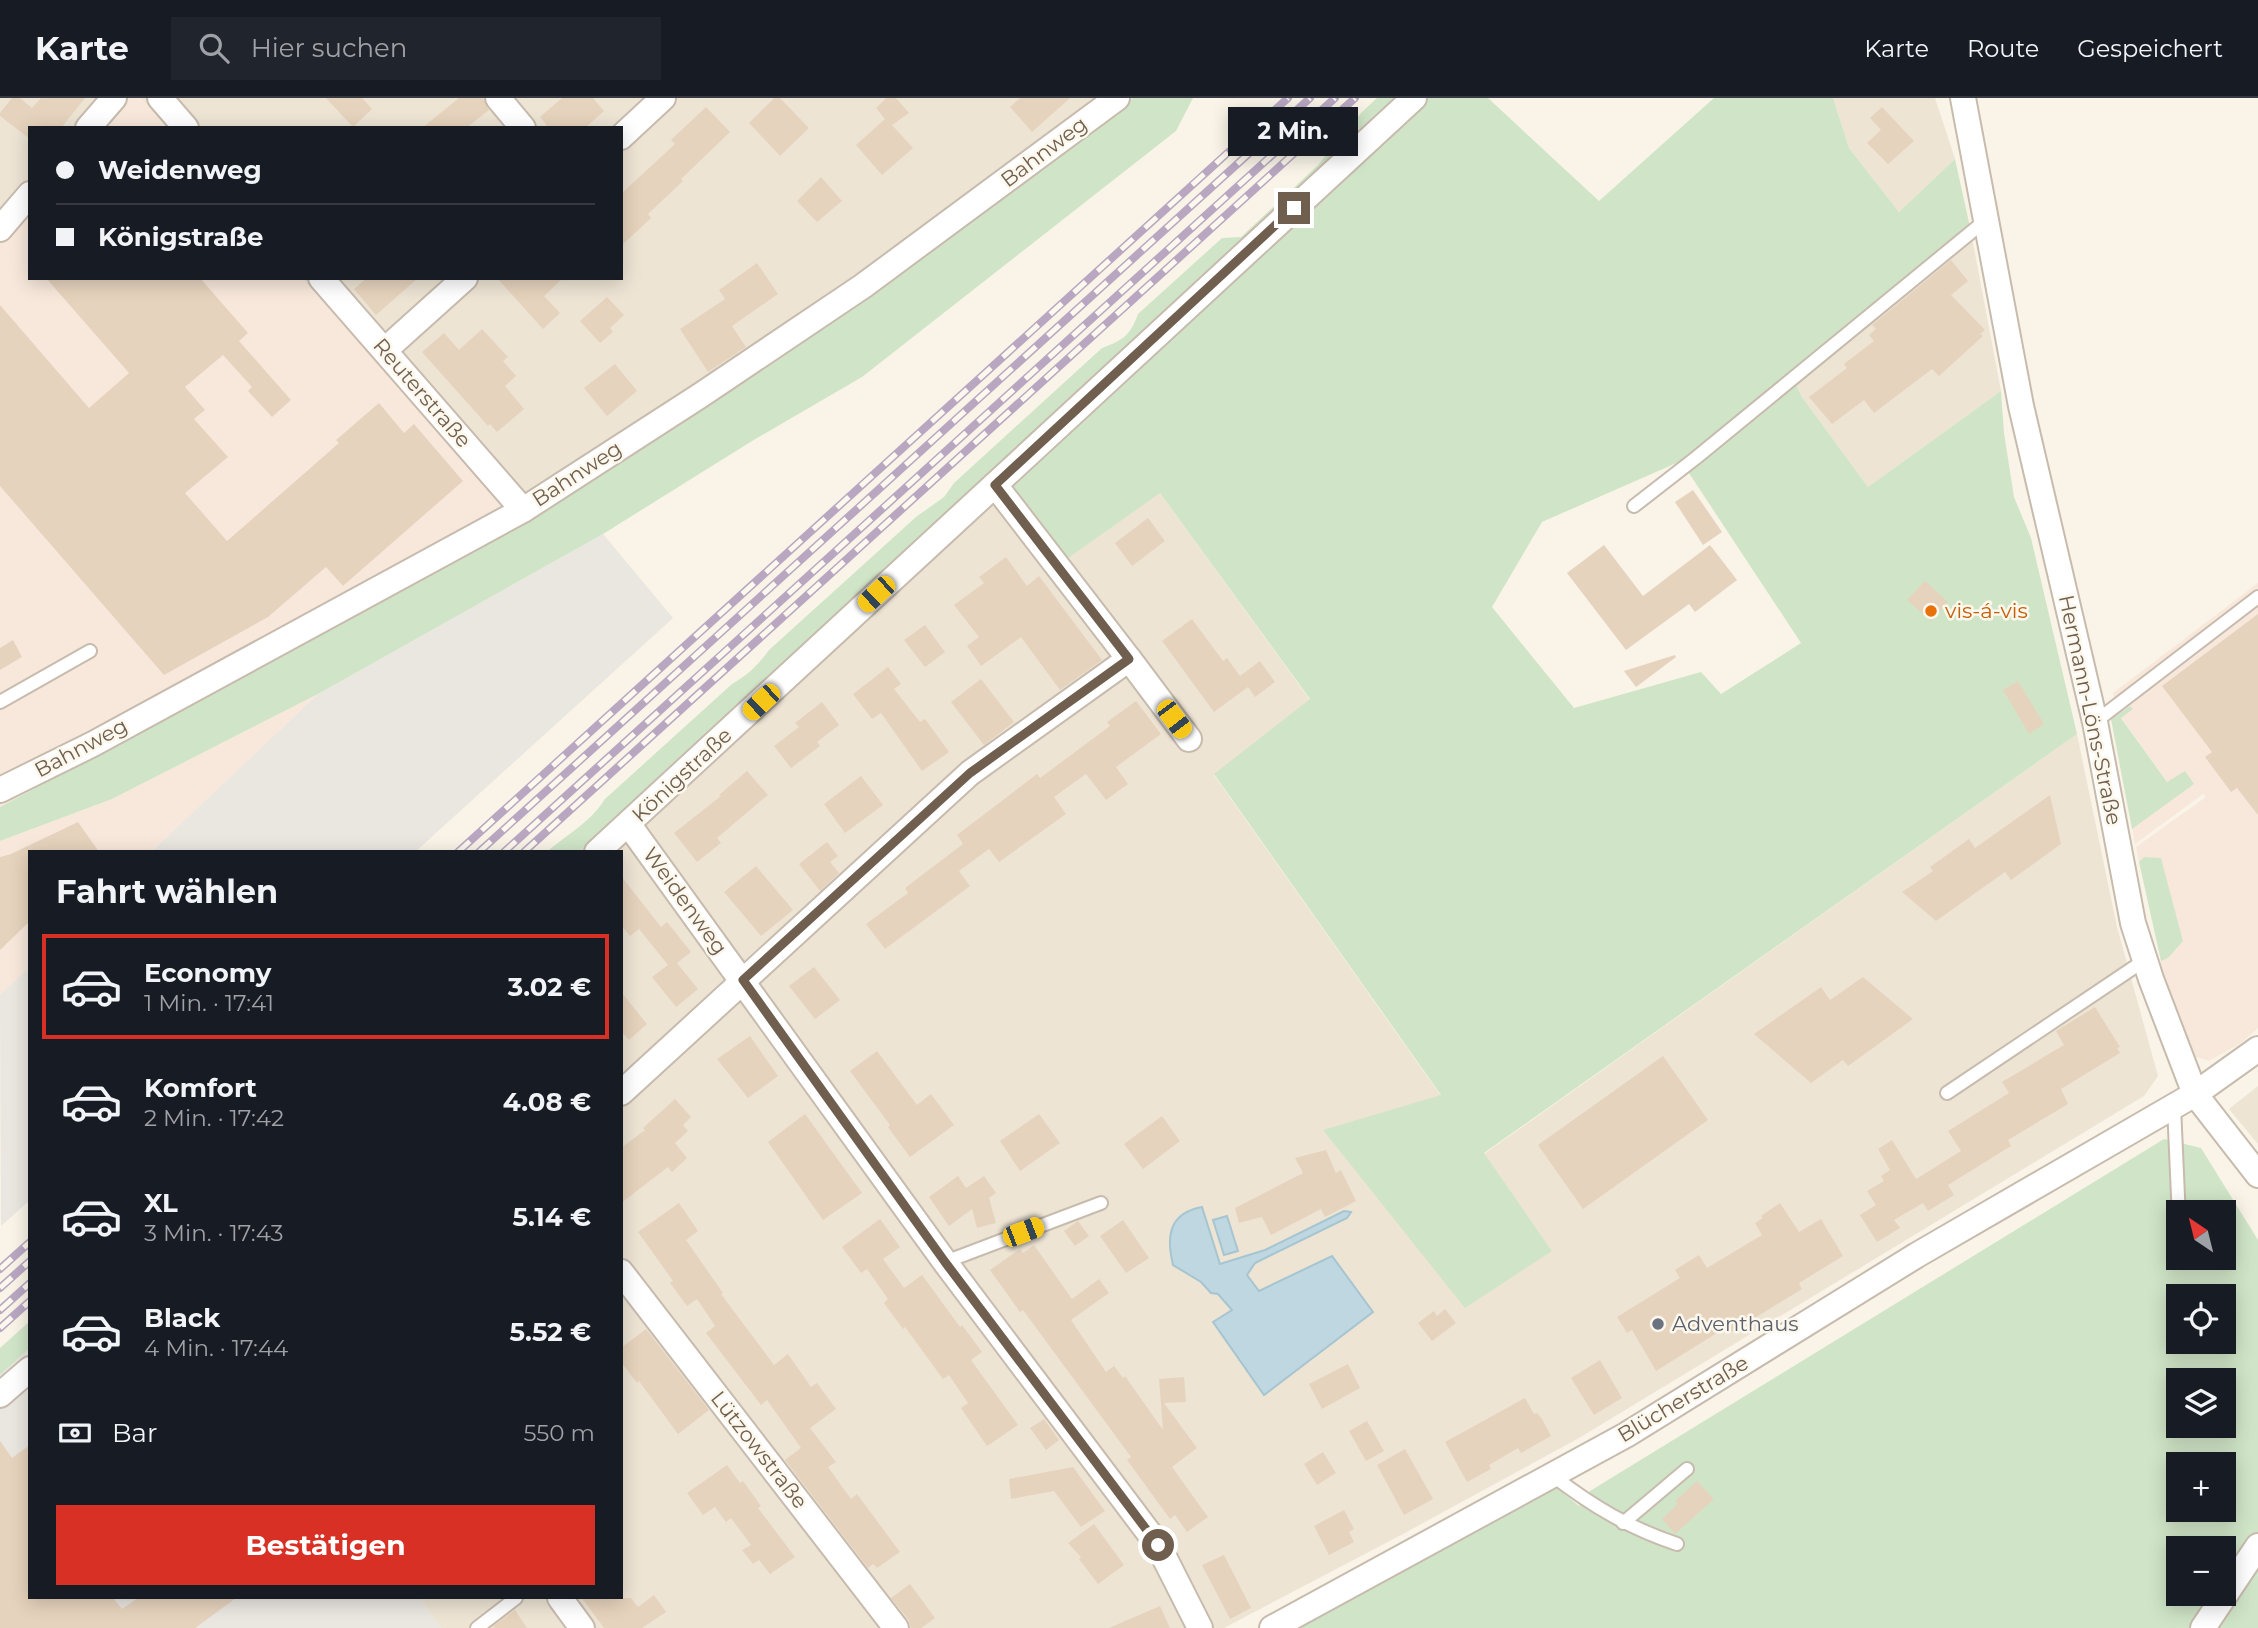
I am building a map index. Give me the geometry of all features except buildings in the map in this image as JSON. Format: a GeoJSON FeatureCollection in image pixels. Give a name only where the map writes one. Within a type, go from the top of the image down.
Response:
{"type":"FeatureCollection","features":[{"type":"Feature","properties":{"kind":"street"},"geometry":{"type":"LineString","coordinates":[[90,126],[114,98]]}},
{"type":"Feature","properties":{"kind":"street"},"geometry":{"type":"LineString","coordinates":[[160,98],[184,126]]}},
{"type":"Feature","properties":{"kind":"street"},"geometry":{"type":"LineString","coordinates":[[498,98],[521,126]]}},
{"type":"Feature","properties":{"kind":"street"},"geometry":{"type":"LineString","coordinates":[[623,135],[663,98]]}},
{"type":"Feature","properties":{"kind":"street","name":"Bahnweg"},"geometry":{"type":"LineString","coordinates":[[0,790],[93,744],[523,510],[863,286],[1117,98]]}},
{"type":"Feature","properties":{"kind":"street","name":"Königstraße"},"geometry":{"type":"LineString","coordinates":[[599,850],[1414,98]]}},
{"type":"Feature","properties":{"kind":"street","name":"Hermann-Löns-Straße"},"geometry":{"type":"LineString","coordinates":[[1963,98],[2021,405],[2095,722],[2133,923],[2184,1100],[2258,1175]]}},
{"type":"Feature","properties":{"kind":"street"},"geometry":{"type":"LineString","coordinates":[[0,229],[28,196]]}},
{"type":"Feature","properties":{"kind":"street","name":"Reuterstraße"},"geometry":{"type":"LineString","coordinates":[[323,280],[523,510]]}},
{"type":"Feature","properties":{"kind":"street"},"geometry":{"type":"LineString","coordinates":[[385,350],[463,280]]}},
{"type":"Feature","properties":{"kind":"street"},"geometry":{"type":"LineString","coordinates":[[995,485],[1189,739]]}},
{"type":"Feature","properties":{"kind":"street"},"geometry":{"type":"LineString","coordinates":[[623,1091],[970,773],[1129,659]]}},
{"type":"Feature","properties":{"kind":"street","name":"Weidenweg"},"geometry":{"type":"LineString","coordinates":[[629,825],[945,1262],[1158,1545],[1200,1628]]}},
{"type":"Feature","properties":{"kind":"street","name":"Blücherstraße"},"geometry":{"type":"LineString","coordinates":[[1277,1627],[1626,1435],[1917,1255],[2184,1100],[2258,1049]]}},
{"type":"Feature","properties":{"kind":"street","name":"Lützowstraße"},"geometry":{"type":"LineString","coordinates":[[623,1275],[896,1628]]}},
{"type":"Feature","properties":{"kind":"street"},"geometry":{"type":"LineString","coordinates":[[0,1395],[28,1371]]}},
{"type":"Feature","properties":{"kind":"street"},"geometry":{"type":"LineString","coordinates":[[2203,1628],[2258,1546]]}},
{"type":"Feature","properties":{"kind":"street"},"geometry":{"type":"LineString","coordinates":[[561,1599],[582,1628]]}},
{"type":"Feature","properties":{"kind":"lane"},"geometry":{"type":"LineString","coordinates":[[1634,506],[1986,219]]}},
{"type":"Feature","properties":{"kind":"lane"},"geometry":{"type":"LineString","coordinates":[[2095,722],[2258,597]]}},
{"type":"Feature","properties":{"kind":"lane"},"geometry":{"type":"LineString","coordinates":[[0,702],[90,652]]}},
{"type":"Feature","properties":{"kind":"lane"},"geometry":{"type":"LineString","coordinates":[[1947,1093],[2145,960]]}},
{"type":"Feature","properties":{"kind":"lane"},"geometry":{"type":"LineString","coordinates":[[2180,1200],[2184,1100]]}},
{"type":"Feature","properties":{"kind":"lane"},"geometry":{"type":"LineString","coordinates":[[945,1262],[1101,1203]]}},
{"type":"Feature","properties":{"kind":"lane"},"geometry":{"type":"LineString","coordinates":[[1623,1523],[1687,1469]]}},
{"type":"Feature","properties":{"kind":"lane"},"geometry":{"type":"LineString","coordinates":[[1552,1475],[1585,1500],[1623,1523],[1677,1544]]}},
{"type":"Feature","properties":{"kind":"lane"},"geometry":{"type":"LineString","coordinates":[[477,1628],[515,1599]]}},
{"type":"Feature","properties":{"kind":"shaded area"},"geometry":{"type":"Polygon","coordinates":[[[0,98],[130,98],[105,126],[28,126],[28,212],[0,243],[0,98]]]}},
{"type":"Feature","properties":{"kind":"shaded area"},"geometry":{"type":"Polygon","coordinates":[[[130,98],[141,98],[166,126],[105,126],[130,98]]]}},
{"type":"Feature","properties":{"kind":"shaded area"},"geometry":{"type":"Polygon","coordinates":[[[141,98],[1133,98],[868,296],[516,518],[304,280],[623,280],[623,126],[166,126],[141,98]]]}},
{"type":"Feature","properties":{"kind":"shaded area"},"geometry":{"type":"Polygon","coordinates":[[[1833,98],[1935,98],[1955,159],[1899,212],[1849,148],[1833,98]]]}},
{"type":"Feature","properties":{"kind":"shaded area"},"geometry":{"type":"Polygon","coordinates":[[[28,212],[28,280],[304,280],[516,518],[0,807],[0,243],[28,212]]]}},
{"type":"Feature","properties":{"kind":"shaded area"},"geometry":{"type":"Polygon","coordinates":[[[1970,227],[2001,391],[1868,487],[1802,397],[1793,379],[1970,227]]]}},
{"type":"Feature","properties":{"kind":"shaded area"},"geometry":{"type":"Polygon","coordinates":[[[997,467],[1160,493],[1310,700],[1214,775],[1441,1096],[1324,1130],[1552,1251],[1484,1154],[2077,734],[2117,927],[2158,1076],[2144,1096],[1579,1438],[1224,1628],[441,1628],[420,1599],[623,1599],[623,850],[581,850],[997,467]]]}},
{"type":"Feature","properties":{"kind":"shaded area"},"geometry":{"type":"Polygon","coordinates":[[[603,534],[673,618],[417,850],[153,850],[318,694],[603,534]]]}},
{"type":"Feature","properties":{"kind":"shaded area"},"geometry":{"type":"Polygon","coordinates":[[[2258,583],[2258,1028],[2241,1043],[2209,1061],[2193,1056],[2157,962],[2161,961],[2144,857],[2139,862],[2136,847],[2206,797],[2203,794],[2135,844],[2132,829],[2193,784],[2168,783],[2121,717],[2132,709],[2130,706],[2118,714],[2113,693],[2258,583]]]}},
{"type":"Feature","properties":{"kind":"shaded area"},"geometry":{"type":"Polygon","coordinates":[[[318,694],[153,850],[28,850],[28,969],[0,995],[0,841],[112,799],[318,694]]]}},
{"type":"Feature","properties":{"kind":"shaded area"},"geometry":{"type":"Polygon","coordinates":[[[28,969],[28,1202],[1,1226],[0,995],[28,969]]]}},
{"type":"Feature","properties":{"kind":"shaded area"},"geometry":{"type":"Polygon","coordinates":[[[2258,1086],[2258,1144],[2229,1109],[2258,1086]]]}},
{"type":"Feature","properties":{"kind":"shaded area"},"geometry":{"type":"Polygon","coordinates":[[[28,1350],[28,1599],[420,1599],[441,1628],[0,1628],[0,1375],[28,1350]]]}},
{"type":"Feature","properties":{"kind":"green space"},"geometry":{"type":"Polygon","coordinates":[[[1133,98],[1193,98],[1176,131],[862,377],[752,441],[603,534],[318,694],[112,799],[0,841],[0,807],[99,754],[868,296],[1133,98]]]}},
{"type":"Feature","properties":{"kind":"green space"},"geometry":{"type":"Polygon","coordinates":[[[1377,98],[1488,98],[1599,201],[1714,98],[1833,98],[1849,148],[1899,212],[1955,159],[1970,227],[1793,379],[1802,397],[1868,487],[2001,391],[2004,433],[2014,497],[2031,538],[2077,734],[1484,1153],[1552,1251],[1465,1308],[1323,1130],[1441,1095],[1214,774],[1310,699],[1160,493],[1068,558],[997,468],[581,850],[550,850],[585,822],[605,799],[752,669],[769,650],[916,517],[944,497],[954,483],[1102,348],[1125,336],[1138,314],[1222,238],[1241,237],[1318,165],[1377,98]],[[1681,461],[1542,522],[1492,607],[1574,708],[1701,672],[1721,694],[1801,643],[1681,461]]]}},
{"type":"Feature","properties":{"kind":"green space"},"geometry":{"type":"Polygon","coordinates":[[[2130,706],[2133,709],[2121,718],[2167,782],[2185,771],[2194,784],[2132,829],[2111,719],[2130,706]]]}},
{"type":"Feature","properties":{"kind":"green space"},"geometry":{"type":"Polygon","coordinates":[[[2144,857],[2161,858],[2183,941],[2168,958],[2161,961],[2139,862],[2144,857]]]}},
{"type":"Feature","properties":{"kind":"green space"},"geometry":{"type":"Polygon","coordinates":[[[2164,1139],[2201,1148],[2233,1200],[2166,1200],[2166,1270],[2236,1270],[2236,1204],[2258,1240],[2258,1628],[1296,1628],[1555,1486],[1579,1506],[1590,1491],[2164,1139]]]}},
{"type":"Feature","properties":{"kind":"green space"},"geometry":{"type":"Polygon","coordinates":[[[28,1323],[28,1350],[0,1375],[0,1348],[28,1323]]]}},
{"type":"Feature","properties":{"kind":"water"},"geometry":{"type":"Polygon","coordinates":[[[1202,1207],[1220,1264],[1265,1250],[1344,1211],[1351,1212],[1347,1218],[1255,1263],[1247,1275],[1259,1291],[1332,1256],[1373,1312],[1264,1395],[1213,1322],[1232,1310],[1218,1294],[1211,1293],[1201,1282],[1173,1265],[1170,1245],[1172,1227],[1183,1215],[1202,1207]]]}},
{"type":"Feature","properties":{"kind":"water"},"geometry":{"type":"Polygon","coordinates":[[[1227,1216],[1238,1251],[1224,1255],[1213,1220],[1227,1216]]]}},
{"type":"Feature","properties":{"kind":"railway"},"geometry":{"type":"LineString","coordinates":[[460,850],[1288,98]]}},
{"type":"Feature","properties":{"kind":"railway"},"geometry":{"type":"LineString","coordinates":[[481,850],[1310,98]]}},
{"type":"Feature","properties":{"kind":"railway"},"geometry":{"type":"LineString","coordinates":[[506,850],[1335,98]]}},
{"type":"Feature","properties":{"kind":"railway"},"geometry":{"type":"LineString","coordinates":[[526,850],[1355,98]]}},
{"type":"Feature","properties":{"kind":"railway"},"geometry":{"type":"LineString","coordinates":[[0,1269],[28,1244]]}},
{"type":"Feature","properties":{"kind":"railway"},"geometry":{"type":"LineString","coordinates":[[0,1288],[28,1263]]}},
{"type":"Feature","properties":{"kind":"railway"},"geometry":{"type":"LineString","coordinates":[[0,1310],[28,1285]]}},
{"type":"Feature","properties":{"kind":"railway"},"geometry":{"type":"LineString","coordinates":[[0,1328],[28,1303]]}},
{"type":"Feature","properties":{"kind":"place","name":"vis-á-vis"},"geometry":{"type":"Point","coordinates":[1931,611]}},
{"type":"Feature","properties":{"kind":"place","name":"Adventhaus"},"geometry":{"type":"Point","coordinates":[1658,1324]}},
{"type":"Feature","properties":{"kind":"route"},"geometry":{"type":"LineString","coordinates":[[1158,1545],[945,1262],[743,980],[970,773],[1129,659],[995,485],[1294,208]]}}]}
